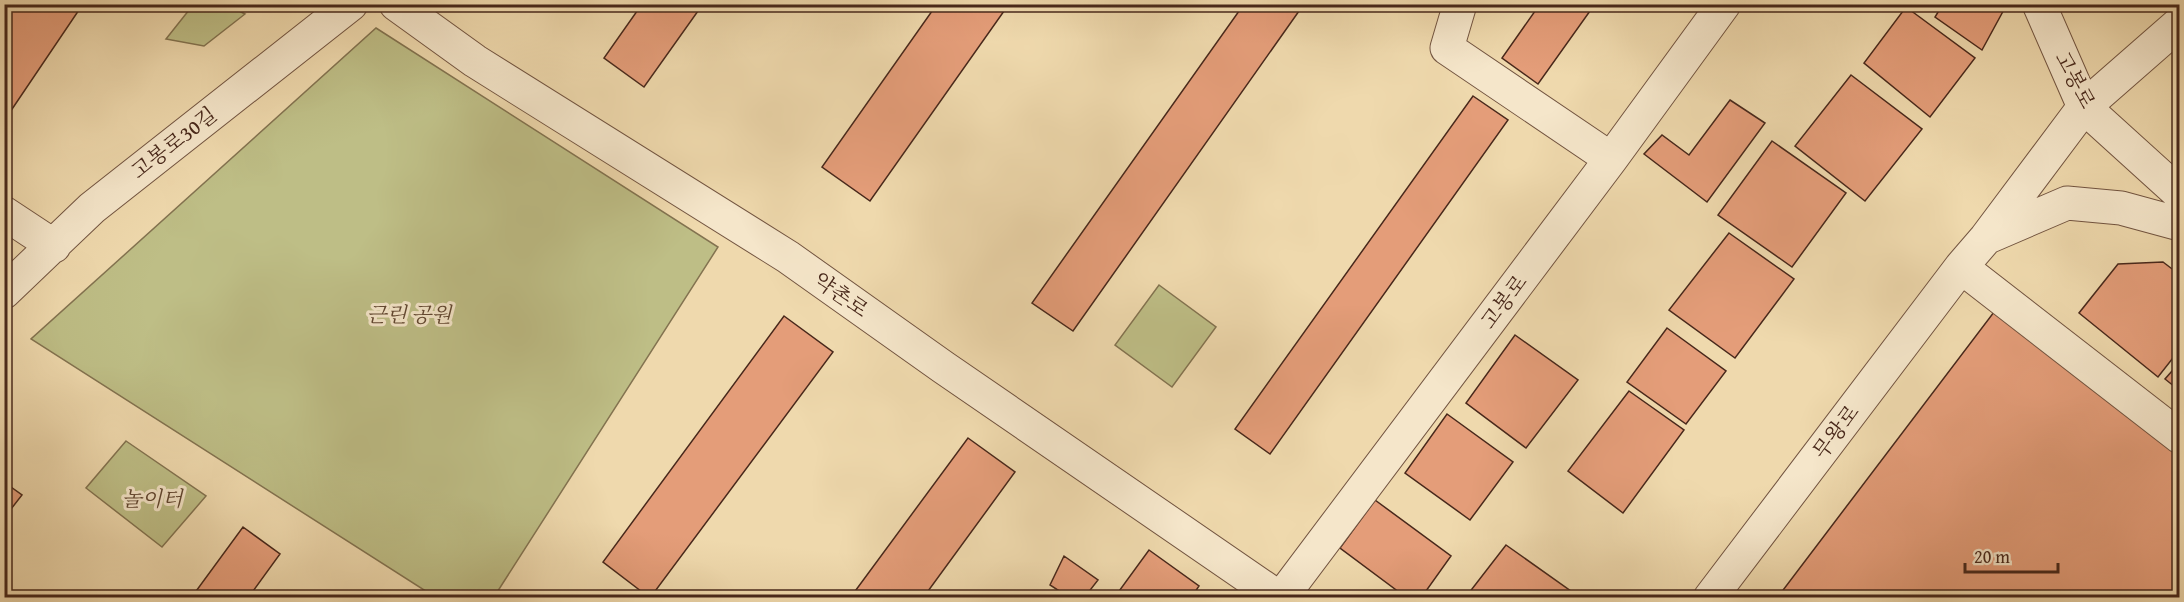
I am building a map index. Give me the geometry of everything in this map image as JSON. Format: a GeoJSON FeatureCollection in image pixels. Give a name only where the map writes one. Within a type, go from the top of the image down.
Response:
{"type":"FeatureCollection","features":[{"type":"Feature","properties":{"kind":"street","name":"고봉로30길"},"geometry":{"type":"LineString","coordinates":[[4,292],[92,208],[351,4]]}},
{"type":"Feature","properties":{"kind":"street","name":"약촌로"},"geometry":{"type":"LineString","coordinates":[[396,4],[475,61],[788,257],[943,368],[1280,597]]}},
{"type":"Feature","properties":{"kind":"street"},"geometry":{"type":"LineString","coordinates":[[1460,4],[1447,48],[1611,159]]}},
{"type":"Feature","properties":{"kind":"street","name":"고봉로"},"geometry":{"type":"LineString","coordinates":[[1280,597],[1611,159],[1724,4]]}},
{"type":"Feature","properties":{"kind":"street","name":"고봉로"},"geometry":{"type":"LineString","coordinates":[[2039,4],[2084,107],[2180,194]]}},
{"type":"Feature","properties":{"kind":"street","name":"무왕로"},"geometry":{"type":"LineString","coordinates":[[1710,597],[2084,107],[2180,23]]}},
{"type":"Feature","properties":{"kind":"street"},"geometry":{"type":"LineString","coordinates":[[1986,238],[2067,202],[2121,208],[2180,224]]}},
{"type":"Feature","properties":{"kind":"street"},"geometry":{"type":"LineString","coordinates":[[4,213],[54,246]]}},
{"type":"Feature","properties":{"kind":"street"},"geometry":{"type":"LineString","coordinates":[[1961,267],[2180,437]]}},
{"type":"Feature","properties":{"kind":"green space"},"geometry":{"type":"Polygon","coordinates":[[[193,5],[227,5],[245,14],[204,46],[166,39],[193,5]]]}},
{"type":"Feature","properties":{"kind":"green space","name":"근린 공원"},"geometry":{"type":"Polygon","coordinates":[[[376,28],[718,247],[494,597],[435,597],[31,339],[376,28]]]}},
{"type":"Feature","properties":{"kind":"green space"},"geometry":{"type":"Polygon","coordinates":[[[1159,285],[1216,327],[1172,387],[1115,345],[1159,285]]]}},
{"type":"Feature","properties":{"kind":"green space","name":"놀이터"},"geometry":{"type":"Polygon","coordinates":[[[126,441],[206,496],[162,547],[86,488],[126,441]]]}},
{"type":"Feature","properties":{"kind":"building"},"geometry":{"type":"Polygon","coordinates":[[[15,4],[83,4],[4,121],[4,21],[15,4]]]}},
{"type":"Feature","properties":{"kind":"building"},"geometry":{"type":"Polygon","coordinates":[[[642,4],[703,4],[644,87],[604,58],[642,4]]]}},
{"type":"Feature","properties":{"kind":"building"},"geometry":{"type":"Polygon","coordinates":[[[937,4],[1009,4],[870,201],[822,167],[937,4]]]}},
{"type":"Feature","properties":{"kind":"building"},"geometry":{"type":"Polygon","coordinates":[[[1244,4],[1304,4],[1073,331],[1032,303],[1244,4]]]}},
{"type":"Feature","properties":{"kind":"building"},"geometry":{"type":"Polygon","coordinates":[[[1540,4],[1595,4],[1538,84],[1502,58],[1540,4]]]}},
{"type":"Feature","properties":{"kind":"building"},"geometry":{"type":"Polygon","coordinates":[[[1943,4],[2007,4],[1982,50],[1935,17],[1943,4]]]}},
{"type":"Feature","properties":{"kind":"building"},"geometry":{"type":"Polygon","coordinates":[[[1906,7],[1975,58],[1930,117],[1864,63],[1906,7]]]}},
{"type":"Feature","properties":{"kind":"building"},"geometry":{"type":"Polygon","coordinates":[[[1851,75],[1922,129],[1865,201],[1795,146],[1851,75]]]}},
{"type":"Feature","properties":{"kind":"building"},"geometry":{"type":"Polygon","coordinates":[[[1473,96],[1508,120],[1270,454],[1235,429],[1473,96]]]}},
{"type":"Feature","properties":{"kind":"building"},"geometry":{"type":"Polygon","coordinates":[[[1730,100],[1765,123],[1707,202],[1644,154],[1662,135],[1689,155],[1730,100]]]}},
{"type":"Feature","properties":{"kind":"building"},"geometry":{"type":"Polygon","coordinates":[[[1772,141],[1846,193],[1792,267],[1718,215],[1772,141]]]}},
{"type":"Feature","properties":{"kind":"building"},"geometry":{"type":"Polygon","coordinates":[[[1729,233],[1794,279],[1735,358],[1669,310],[1729,233]]]}},
{"type":"Feature","properties":{"kind":"building"},"geometry":{"type":"Polygon","coordinates":[[[2163,262],[2180,275],[2180,349],[2158,377],[2079,313],[2118,264],[2163,262]]]}},
{"type":"Feature","properties":{"kind":"building"},"geometry":{"type":"Polygon","coordinates":[[[1994,312],[2180,455],[2180,598],[1777,598],[1994,312]]]}},
{"type":"Feature","properties":{"kind":"building"},"geometry":{"type":"Polygon","coordinates":[[[784,316],[833,352],[650,598],[603,562],[784,316]]]}},
{"type":"Feature","properties":{"kind":"building"},"geometry":{"type":"Polygon","coordinates":[[[1667,328],[1726,371],[1686,424],[1627,382],[1667,328]]]}},
{"type":"Feature","properties":{"kind":"building"},"geometry":{"type":"Polygon","coordinates":[[[1515,335],[1578,380],[1526,448],[1466,403],[1515,335]]]}},
{"type":"Feature","properties":{"kind":"building"},"geometry":{"type":"Polygon","coordinates":[[[2180,362],[2180,391],[2165,379],[2180,362]]]}},
{"type":"Feature","properties":{"kind":"building"},"geometry":{"type":"Polygon","coordinates":[[[1629,391],[1684,430],[1623,513],[1568,471],[1629,391]]]}},
{"type":"Feature","properties":{"kind":"building"},"geometry":{"type":"Polygon","coordinates":[[[1447,414],[1513,462],[1470,520],[1405,473],[1447,414]]]}},
{"type":"Feature","properties":{"kind":"building"},"geometry":{"type":"Polygon","coordinates":[[[968,438],[1015,472],[923,598],[850,598],[968,438]]]}},
{"type":"Feature","properties":{"kind":"building"},"geometry":{"type":"Polygon","coordinates":[[[4,482],[22,495],[4,518],[4,482]]]}},
{"type":"Feature","properties":{"kind":"building"},"geometry":{"type":"Polygon","coordinates":[[[1375,500],[1451,556],[1421,598],[1407,598],[1340,548],[1375,500]]]}},
{"type":"Feature","properties":{"kind":"building"},"geometry":{"type":"Polygon","coordinates":[[[243,527],[280,554],[248,598],[191,598],[243,527]]]}},
{"type":"Feature","properties":{"kind":"building"},"geometry":{"type":"Polygon","coordinates":[[[1506,545],[1575,594],[1572,598],[1465,598],[1506,545]]]}},
{"type":"Feature","properties":{"kind":"building"},"geometry":{"type":"Polygon","coordinates":[[[1149,550],[1199,586],[1191,598],[1114,598],[1149,550]]]}},
{"type":"Feature","properties":{"kind":"building"},"geometry":{"type":"Polygon","coordinates":[[[1064,556],[1098,580],[1084,598],[1070,598],[1050,585],[1064,556]]]}}]}
